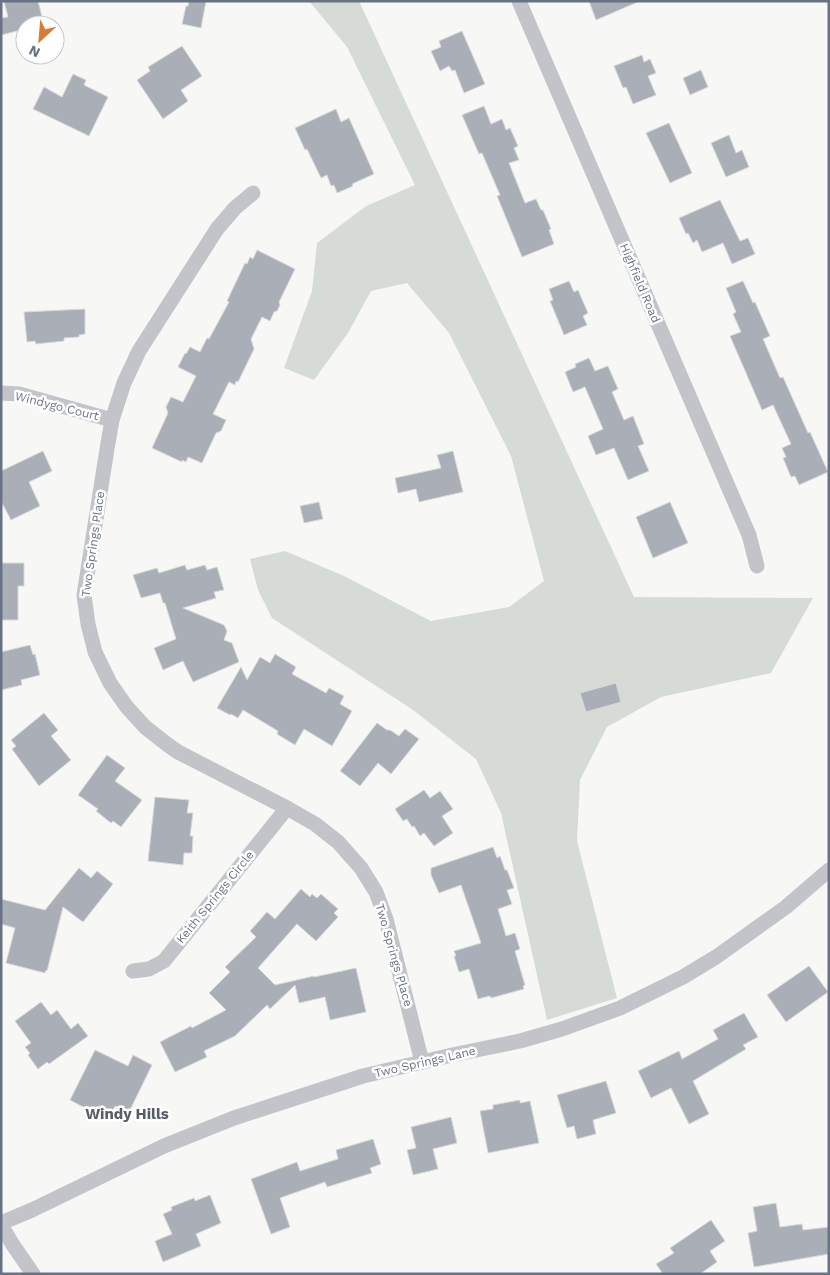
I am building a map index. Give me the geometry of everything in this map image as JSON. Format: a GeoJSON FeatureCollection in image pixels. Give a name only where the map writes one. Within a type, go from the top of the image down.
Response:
{"type":"FeatureCollection","features":[{"type":"Feature","properties":{"kind":"street","name":"Highfield Road"},"geometry":{"type":"LineString","coordinates":[[519,1],[749,535],[756,566]]}},
{"type":"Feature","properties":{"kind":"street","name":"Two Springs Place"},"geometry":{"type":"LineString","coordinates":[[253,193],[235,208],[216,229],[139,351],[124,382],[112,420],[84,596],[88,624],[95,652],[110,683],[126,706],[146,727],[178,752],[315,824],[338,842],[361,868],[376,892],[386,919],[422,1062]]}},
{"type":"Feature","properties":{"kind":"street","name":"Windygo Court"},"geometry":{"type":"LineString","coordinates":[[1,394],[19,394],[112,420]]}},
{"type":"Feature","properties":{"kind":"street","name":"Keith Springs Circle"},"geometry":{"type":"LineString","coordinates":[[133,971],[149,969],[164,960],[287,808]]}},
{"type":"Feature","properties":{"kind":"street","name":"Two Springs Lane"},"geometry":{"type":"LineString","coordinates":[[1,1224],[164,1146],[234,1118],[363,1076],[529,1038],[562,1029],[620,1008],[683,977],[716,957],[786,907],[829,870]]}},
{"type":"Feature","properties":{"kind":"street"},"geometry":{"type":"LineString","coordinates":[[1,1224],[12,1245],[33,1274]]}},
{"type":"Feature","properties":{"kind":"shaded area"},"geometry":{"type":"Polygon","coordinates":[[[309,1],[359,1],[634,597],[813,598],[771,673],[661,697],[607,727],[580,780],[577,841],[617,998],[547,1020],[501,813],[476,759],[413,710],[272,618],[258,590],[250,559],[285,551],[344,576],[431,621],[509,607],[544,581],[511,456],[449,333],[407,283],[371,291],[348,333],[314,380],[284,368],[312,291],[317,243],[366,206],[415,185],[347,47],[309,1]]]}},
{"type":"Feature","properties":{"kind":"building"},"geometry":{"type":"Polygon","coordinates":[[[4,1],[38,1],[42,15],[15,15],[15,32],[1,35],[1,18],[8,17],[4,1]]]}},
{"type":"Feature","properties":{"kind":"building"},"geometry":{"type":"Polygon","coordinates":[[[189,1],[206,1],[201,28],[182,24],[189,1]]]}},
{"type":"Feature","properties":{"kind":"building"},"geometry":{"type":"Polygon","coordinates":[[[589,1],[640,1],[596,20],[589,1]]]}},
{"type":"Feature","properties":{"kind":"building"},"geometry":{"type":"Polygon","coordinates":[[[462,31],[485,84],[464,93],[455,70],[452,71],[449,66],[440,71],[431,51],[441,47],[439,41],[462,31]]]}},
{"type":"Feature","properties":{"kind":"building"},"geometry":{"type":"Polygon","coordinates":[[[182,46],[202,76],[181,90],[188,101],[163,119],[137,80],[150,71],[148,67],[182,46]]]}},
{"type":"Feature","properties":{"kind":"building"},"geometry":{"type":"Polygon","coordinates":[[[642,55],[644,62],[650,59],[656,73],[648,76],[656,95],[633,104],[626,87],[623,88],[614,66],[642,55]]]}},
{"type":"Feature","properties":{"kind":"building"},"geometry":{"type":"Polygon","coordinates":[[[701,70],[708,87],[690,95],[683,78],[701,70]]]}},
{"type":"Feature","properties":{"kind":"building"},"geometry":{"type":"Polygon","coordinates":[[[73,74],[86,80],[84,85],[108,97],[89,136],[33,109],[44,87],[62,97],[73,74]]]}},
{"type":"Feature","properties":{"kind":"building"},"geometry":{"type":"Polygon","coordinates":[[[484,106],[491,124],[502,119],[506,130],[510,128],[518,146],[514,148],[519,160],[509,163],[525,203],[536,199],[551,229],[549,230],[554,244],[522,257],[497,196],[500,195],[482,153],[479,154],[462,115],[484,106]]]}},
{"type":"Feature","properties":{"kind":"building"},"geometry":{"type":"Polygon","coordinates":[[[336,109],[341,122],[349,118],[374,174],[337,193],[334,185],[331,186],[327,175],[321,178],[295,128],[336,109]]]}},
{"type":"Feature","properties":{"kind":"building"},"geometry":{"type":"Polygon","coordinates":[[[669,123],[692,173],[670,183],[646,133],[669,123]]]}},
{"type":"Feature","properties":{"kind":"building"},"geometry":{"type":"Polygon","coordinates":[[[729,135],[736,153],[742,150],[749,167],[726,177],[711,143],[729,135]]]}},
{"type":"Feature","properties":{"kind":"building"},"geometry":{"type":"Polygon","coordinates":[[[720,200],[740,241],[748,238],[755,254],[732,264],[723,243],[702,252],[697,240],[693,243],[688,233],[686,234],[679,218],[720,200]]]}},
{"type":"Feature","properties":{"kind":"building"},"geometry":{"type":"Polygon","coordinates":[[[257,250],[295,269],[279,302],[280,305],[277,311],[274,312],[270,321],[262,317],[251,339],[254,349],[238,382],[236,381],[235,385],[229,382],[213,414],[226,420],[221,431],[216,433],[202,463],[188,457],[186,462],[182,460],[182,462],[152,448],[168,413],[166,407],[171,397],[183,402],[196,376],[178,367],[190,347],[200,352],[207,338],[209,339],[229,302],[227,301],[245,263],[247,264],[250,257],[253,259],[257,250]]]}},
{"type":"Feature","properties":{"kind":"building"},"geometry":{"type":"Polygon","coordinates":[[[569,281],[574,292],[578,290],[588,313],[583,316],[587,325],[564,335],[550,301],[553,300],[549,289],[569,281]]]}},
{"type":"Feature","properties":{"kind":"building"},"geometry":{"type":"Polygon","coordinates":[[[743,281],[753,303],[755,302],[770,336],[763,339],[780,378],[783,377],[828,472],[799,485],[795,476],[791,477],[783,458],[786,457],[782,448],[791,444],[773,405],[762,410],[730,336],[741,332],[733,314],[736,312],[726,288],[743,281]]]}},
{"type":"Feature","properties":{"kind":"building"},"geometry":{"type":"Polygon","coordinates":[[[85,309],[85,334],[79,335],[79,337],[64,338],[64,341],[36,344],[35,341],[27,342],[24,312],[85,309]]]}},
{"type":"Feature","properties":{"kind":"building"},"geometry":{"type":"Polygon","coordinates":[[[589,358],[595,371],[608,366],[618,389],[612,392],[624,420],[633,416],[644,444],[638,446],[649,471],[628,480],[614,448],[596,455],[588,436],[603,429],[585,387],[573,392],[565,372],[576,367],[575,364],[589,358]]]}},
{"type":"Feature","properties":{"kind":"building"},"geometry":{"type":"Polygon","coordinates":[[[43,451],[52,471],[29,482],[40,506],[11,520],[1,501],[1,471],[43,451]]]}},
{"type":"Feature","properties":{"kind":"building"},"geometry":{"type":"Polygon","coordinates":[[[453,451],[463,492],[419,502],[416,489],[398,493],[395,478],[441,468],[437,455],[453,451]]]}},
{"type":"Feature","properties":{"kind":"building"},"geometry":{"type":"Polygon","coordinates":[[[319,502],[323,519],[304,523],[300,506],[319,502]]]}},
{"type":"Feature","properties":{"kind":"building"},"geometry":{"type":"Polygon","coordinates":[[[670,502],[688,543],[653,558],[636,517],[670,502]]]}},
{"type":"Feature","properties":{"kind":"building"},"geometry":{"type":"Polygon","coordinates":[[[1,563],[24,563],[24,586],[18,586],[18,620],[1,620],[1,563]]]}},
{"type":"Feature","properties":{"kind":"building"},"geometry":{"type":"Polygon","coordinates":[[[185,565],[187,570],[205,565],[207,570],[217,567],[224,590],[214,592],[216,598],[183,608],[224,625],[227,631],[224,640],[232,643],[239,662],[193,682],[183,661],[163,670],[154,648],[176,639],[165,603],[163,603],[160,593],[141,598],[133,575],[157,568],[159,573],[185,565]]]}},
{"type":"Feature","properties":{"kind":"building"},"geometry":{"type":"Polygon","coordinates":[[[30,645],[33,655],[35,654],[40,675],[21,680],[22,685],[1,690],[1,652],[30,645]]]}},
{"type":"Feature","properties":{"kind":"building"},"geometry":{"type":"Polygon","coordinates":[[[275,654],[296,667],[292,674],[326,693],[329,688],[344,696],[340,704],[352,711],[332,746],[304,729],[295,745],[277,734],[278,731],[243,710],[238,718],[217,708],[241,667],[247,680],[260,657],[270,663],[275,654]]]}},
{"type":"Feature","properties":{"kind":"building"},"geometry":{"type":"Polygon","coordinates":[[[616,683],[621,702],[586,712],[580,693],[616,683]]]}},
{"type":"Feature","properties":{"kind":"building"},"geometry":{"type":"Polygon","coordinates":[[[44,713],[58,730],[51,736],[71,760],[39,786],[12,749],[16,746],[11,740],[44,713]]]}},
{"type":"Feature","properties":{"kind":"building"},"geometry":{"type":"Polygon","coordinates":[[[377,723],[399,736],[405,729],[419,739],[391,774],[378,763],[360,786],[340,771],[377,723]]]}},
{"type":"Feature","properties":{"kind":"building"},"geometry":{"type":"Polygon","coordinates":[[[107,755],[125,768],[115,781],[142,800],[121,827],[113,821],[111,823],[96,811],[98,809],[78,795],[107,755]]]}},
{"type":"Feature","properties":{"kind":"building"},"geometry":{"type":"Polygon","coordinates":[[[424,790],[430,798],[440,791],[453,809],[442,816],[453,833],[434,846],[424,833],[420,836],[407,819],[403,821],[395,809],[424,790]]]}},
{"type":"Feature","properties":{"kind":"building"},"geometry":{"type":"Polygon","coordinates":[[[155,797],[189,800],[187,813],[193,813],[190,836],[193,836],[192,853],[184,853],[183,865],[148,861],[155,797]]]}},
{"type":"Feature","properties":{"kind":"building"},"geometry":{"type":"Polygon","coordinates":[[[493,847],[497,858],[500,856],[514,888],[507,890],[512,904],[498,909],[506,936],[515,933],[520,949],[515,951],[525,985],[523,986],[524,989],[491,998],[490,996],[478,999],[469,969],[459,972],[454,956],[456,956],[454,951],[481,943],[461,885],[439,893],[431,875],[431,868],[493,847]]]}},
{"type":"Feature","properties":{"kind":"building"},"geometry":{"type":"Polygon","coordinates":[[[79,868],[91,878],[97,871],[113,884],[83,922],[63,907],[45,973],[6,963],[15,928],[1,924],[1,899],[45,910],[79,868]]]}},
{"type":"Feature","properties":{"kind":"building"},"geometry":{"type":"Polygon","coordinates":[[[301,889],[310,897],[312,894],[317,898],[321,894],[338,909],[334,913],[338,917],[316,941],[297,924],[258,968],[275,985],[356,968],[366,1012],[330,1020],[325,997],[299,1003],[295,985],[270,1009],[267,1005],[235,1036],[204,1051],[207,1057],[175,1072],[160,1042],[226,1010],[209,993],[230,972],[225,967],[256,937],[250,931],[267,912],[275,919],[301,889]]]}},
{"type":"Feature","properties":{"kind":"building"},"geometry":{"type":"Polygon","coordinates":[[[809,966],[828,992],[786,1022],[767,995],[809,966]]]}},
{"type":"Feature","properties":{"kind":"building"},"geometry":{"type":"Polygon","coordinates":[[[41,1002],[51,1015],[57,1010],[71,1029],[78,1023],[88,1036],[49,1064],[47,1062],[38,1069],[25,1047],[31,1043],[15,1021],[41,1002]]]}},
{"type":"Feature","properties":{"kind":"building"},"geometry":{"type":"Polygon","coordinates":[[[744,1013],[758,1037],[743,1045],[746,1049],[693,1081],[709,1114],[689,1124],[671,1088],[651,1098],[638,1071],[679,1051],[682,1059],[718,1039],[713,1030],[744,1013]]]}},
{"type":"Feature","properties":{"kind":"building"},"geometry":{"type":"Polygon","coordinates":[[[95,1050],[128,1066],[133,1055],[152,1065],[129,1112],[115,1106],[110,1117],[70,1100],[95,1050]]]}},
{"type":"Feature","properties":{"kind":"building"},"geometry":{"type":"Polygon","coordinates":[[[606,1081],[616,1113],[593,1120],[596,1134],[577,1139],[574,1126],[567,1128],[557,1095],[606,1081]]]}},
{"type":"Feature","properties":{"kind":"building"},"geometry":{"type":"Polygon","coordinates":[[[520,1100],[520,1103],[530,1101],[539,1143],[488,1153],[480,1111],[493,1109],[493,1105],[520,1100]]]}},
{"type":"Feature","properties":{"kind":"building"},"geometry":{"type":"Polygon","coordinates":[[[451,1117],[457,1143],[433,1149],[438,1169],[413,1175],[407,1150],[416,1148],[411,1127],[451,1117]]]}},
{"type":"Feature","properties":{"kind":"building"},"geometry":{"type":"Polygon","coordinates":[[[373,1139],[381,1164],[370,1168],[372,1173],[327,1187],[325,1182],[280,1198],[290,1227],[271,1234],[251,1179],[297,1162],[300,1171],[338,1159],[336,1150],[373,1139]]]}},
{"type":"Feature","properties":{"kind":"building"},"geometry":{"type":"Polygon","coordinates":[[[210,1195],[221,1223],[196,1234],[201,1246],[163,1262],[155,1241],[172,1234],[163,1214],[172,1210],[171,1207],[194,1198],[195,1201],[210,1195]]]}},
{"type":"Feature","properties":{"kind":"building"},"geometry":{"type":"Polygon","coordinates":[[[776,1203],[780,1227],[802,1224],[803,1230],[829,1227],[829,1254],[754,1267],[748,1233],[757,1231],[753,1207],[776,1203]]]}},
{"type":"Feature","properties":{"kind":"building"},"geometry":{"type":"Polygon","coordinates":[[[711,1220],[725,1241],[710,1251],[717,1262],[700,1274],[663,1274],[656,1264],[674,1253],[670,1248],[711,1220]]]}},
{"type":"Feature","properties":{"kind":"district","name":"Windy Hills"},"geometry":{"type":"Point","coordinates":[127,1114]}}]}
